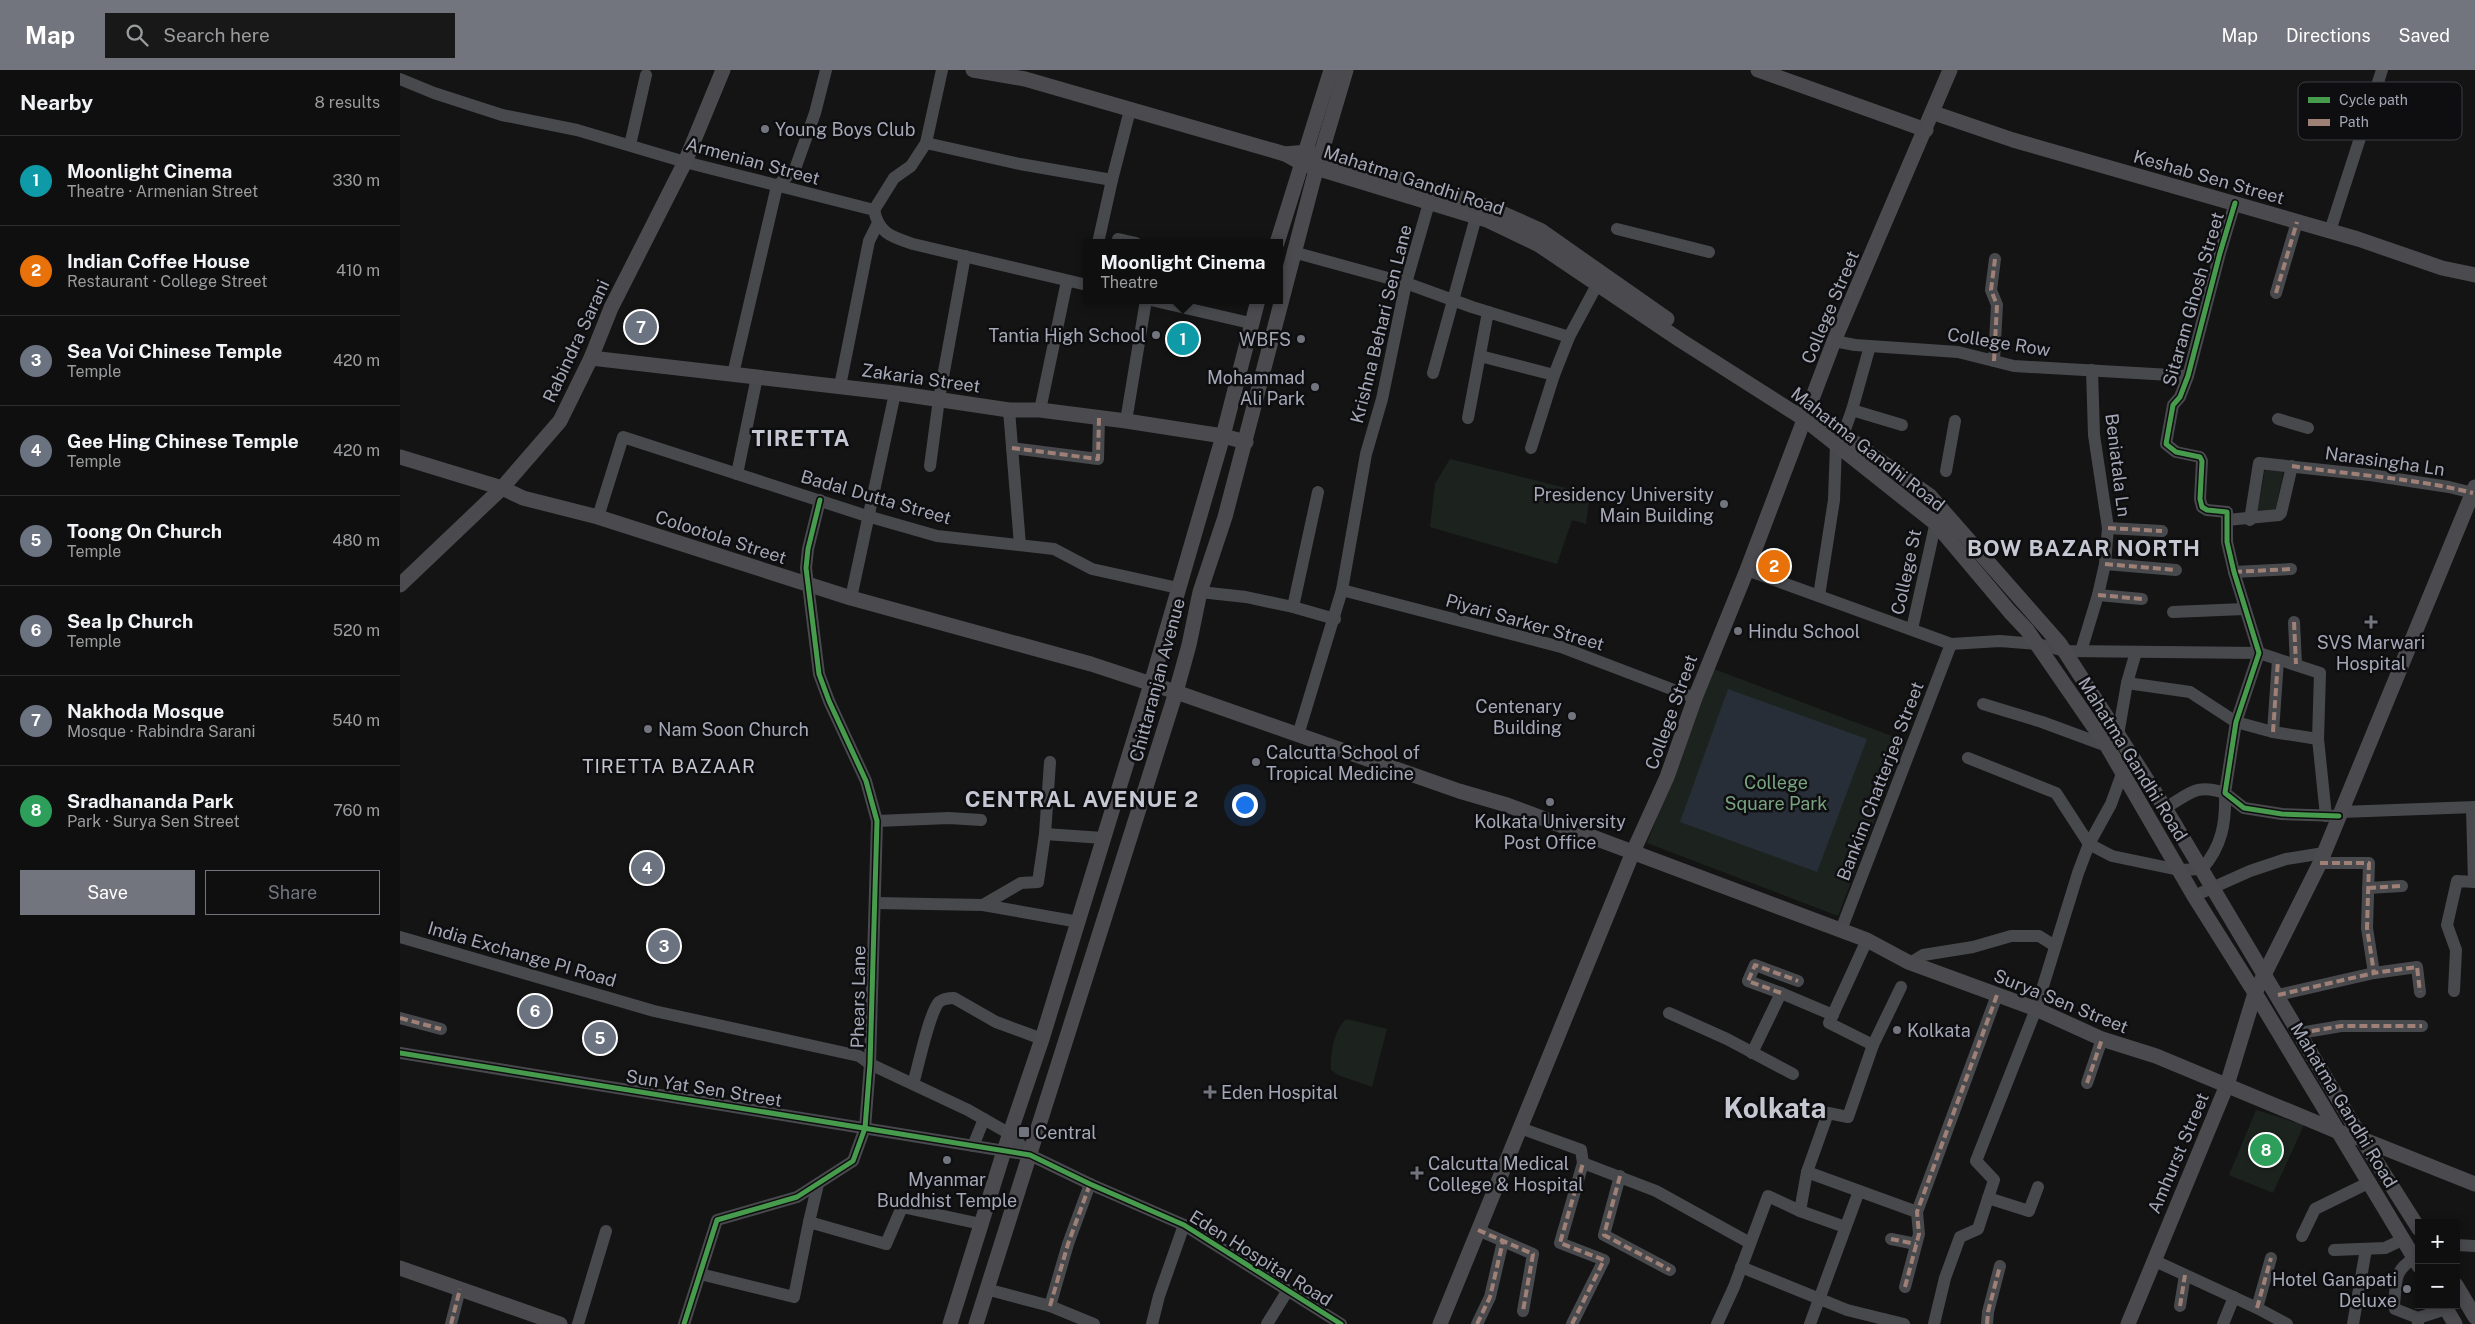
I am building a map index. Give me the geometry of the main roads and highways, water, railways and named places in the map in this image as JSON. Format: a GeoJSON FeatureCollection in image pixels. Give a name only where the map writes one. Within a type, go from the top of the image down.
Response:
{"type":"FeatureCollection","features":[{"type":"Feature","properties":{"kind":"main road","name":"Rabindra Sarani"},"geometry":{"type":"LineString","coordinates":[[400,585],[502,488],[560,421],[591,358],[611,308],[686,162],[723,70]]}},
{"type":"Feature","properties":{"kind":"main road","name":"Mahatma Gandhi Road"},"geometry":{"type":"LineString","coordinates":[[973,70],[1025,79],[1285,154],[1311,153],[1488,207],[1540,230],[1840,440],[1935,523],[2038,644],[2123,771],[2194,896],[2255,993],[2415,1258]]}},
{"type":"Feature","properties":{"kind":"main road"},"geometry":{"type":"LineString","coordinates":[[1279,239],[1311,153],[1332,70]]}},
{"type":"Feature","properties":{"kind":"main road","name":"Chittaranjan Avenue"},"geometry":{"type":"LineString","coordinates":[[1283,296],[1294,252],[1311,153],[1346,70]]}},
{"type":"Feature","properties":{"kind":"main road"},"geometry":{"type":"LineString","coordinates":[[1758,70],[1923,129]]}},
{"type":"Feature","properties":{"kind":"main road","name":"College Street"},"geometry":{"type":"LineString","coordinates":[[1440,1324],[1633,852],[1667,777],[1695,698],[1747,570],[1834,341],[1923,129],[1934,113],[1950,70]]}},
{"type":"Feature","properties":{"kind":"main road","name":"Keshab Sen Street"},"geometry":{"type":"LineString","coordinates":[[1934,113],[2013,140],[2330,231],[2442,268],[2475,275]]}},
{"type":"Feature","properties":{"kind":"main road","name":"Mahatma Gandhi Road"},"geometry":{"type":"LineString","coordinates":[[1311,153],[1429,203],[1476,217],[1539,245],[1680,340],[1805,414]]}},
{"type":"Feature","properties":{"kind":"main road"},"geometry":{"type":"LineString","coordinates":[[950,1324],[1079,922],[1151,684],[1223,436],[1250,323],[1257,304]]}},
{"type":"Feature","properties":{"kind":"main road","name":"Chittaranjan Avenue"},"geometry":{"type":"LineString","coordinates":[[976,1324],[1176,692],[1200,592],[1246,442],[1281,304]]}},
{"type":"Feature","properties":{"kind":"main road","name":"Zakaria Street"},"geometry":{"type":"LineString","coordinates":[[591,358],[840,386],[1009,410],[1040,410],[1126,421],[1223,436],[1246,442]]}},
{"type":"Feature","properties":{"kind":"main road","name":"Mahatma Gandhi Road"},"geometry":{"type":"LineString","coordinates":[[1840,440],[1922,490],[1941,508],[2065,651],[2165,808],[2362,1139],[2415,1223]]}},
{"type":"Feature","properties":{"kind":"main road","name":"Colootola Street"},"geometry":{"type":"LineString","coordinates":[[400,458],[502,488],[523,498],[598,517],[851,598],[1091,664],[1298,735]]}},
{"type":"Feature","properties":{"kind":"main road","name":"Amhurst Street"},"geometry":{"type":"LineString","coordinates":[[2128,1324],[2156,1261],[2160,1244],[2227,1085],[2255,993],[2322,858],[2335,814],[2474,490]]}},
{"type":"Feature","properties":{"kind":"main road","name":"Surya Sen Street"},"geometry":{"type":"LineString","coordinates":[[1298,735],[1459,791],[1506,805],[1841,930],[1867,940],[1910,963],[2036,1009],[2102,1040],[2156,1056],[2339,1132],[2362,1139],[2475,1184]]}},
{"type":"Feature","properties":{"kind":"main road"},"geometry":{"type":"LineString","coordinates":[[400,1268],[560,1324]]}},
{"type":"Feature","properties":{"kind":"main road"},"geometry":{"type":"LineString","coordinates":[[2460,1292],[2475,1318]]}},
{"type":"Feature","properties":{"kind":"main road"},"geometry":{"type":"LineString","coordinates":[[2446,1309],[2455,1324]]}},
{"type":"Feature","properties":{"kind":"tram line"},"geometry":{"type":"LineString","coordinates":[[400,588],[542,444],[557,421],[584,373],[642,248],[698,138],[726,70]]}},
{"type":"Feature","properties":{"kind":"tram line"},"geometry":{"type":"LineString","coordinates":[[1819,380],[1944,70]]}},
{"type":"Feature","properties":{"kind":"tram line"},"geometry":{"type":"LineString","coordinates":[[1804,419],[1807,409]]}},
{"type":"Feature","properties":{"kind":"place","name":"Young Boys Club"},"geometry":{"type":"Point","coordinates":[765,129]}},
{"type":"Feature","properties":{"kind":"place","name":"Nakhoda Mosque"},"geometry":{"type":"Point","coordinates":[641,327]}},
{"type":"Feature","properties":{"kind":"place","name":"Tantia High School"},"geometry":{"type":"Point","coordinates":[1156,335]}},
{"type":"Feature","properties":{"kind":"place","name":"Moonlight Cinema"},"geometry":{"type":"Point","coordinates":[1183,339]}},
{"type":"Feature","properties":{"kind":"place","name":"WBFS"},"geometry":{"type":"Point","coordinates":[1301,339]}},
{"type":"Feature","properties":{"kind":"place","name":"Mohammad Ali Park"},"geometry":{"type":"Point","coordinates":[1315,387]}},
{"type":"Feature","properties":{"kind":"place","name":"Presidency University Main Building"},"geometry":{"type":"Point","coordinates":[1724,504]}},
{"type":"Feature","properties":{"kind":"place","name":"Indian Coffee House"},"geometry":{"type":"Point","coordinates":[1774,566]}},
{"type":"Feature","properties":{"kind":"place","name":"SVS Marwari Hospital"},"geometry":{"type":"Point","coordinates":[2371,622]}},
{"type":"Feature","properties":{"kind":"place","name":"Hindu School"},"geometry":{"type":"Point","coordinates":[1738,631]}},
{"type":"Feature","properties":{"kind":"place","name":"Centenary Building"},"geometry":{"type":"Point","coordinates":[1572,716]}},
{"type":"Feature","properties":{"kind":"place","name":"Nam Soon Church"},"geometry":{"type":"Point","coordinates":[648,729]}},
{"type":"Feature","properties":{"kind":"place","name":"Calcutta School of Tropical Medicine"},"geometry":{"type":"Point","coordinates":[1256,762]}},
{"type":"Feature","properties":{"kind":"place","name":"Kolkata University Post Office"},"geometry":{"type":"Point","coordinates":[1550,802]}},
{"type":"Feature","properties":{"kind":"place","name":"Gee Hing Chinese Temple"},"geometry":{"type":"Point","coordinates":[647,868]}},
{"type":"Feature","properties":{"kind":"place","name":"Sea Voi Chinese Temple"},"geometry":{"type":"Point","coordinates":[664,946]}},
{"type":"Feature","properties":{"kind":"place","name":"Sea Ip Church"},"geometry":{"type":"Point","coordinates":[535,1011]}},
{"type":"Feature","properties":{"kind":"place","name":"Kolkata"},"geometry":{"type":"Point","coordinates":[1897,1030]}},
{"type":"Feature","properties":{"kind":"place","name":"Toong On Church"},"geometry":{"type":"Point","coordinates":[600,1038]}},
{"type":"Feature","properties":{"kind":"place","name":"Eden Hospital"},"geometry":{"type":"Point","coordinates":[1210,1092]}},
{"type":"Feature","properties":{"kind":"place","name":"Central"},"geometry":{"type":"Point","coordinates":[1024,1132]}},
{"type":"Feature","properties":{"kind":"place","name":"Sradhananda Park"},"geometry":{"type":"Point","coordinates":[2266,1150]}},
{"type":"Feature","properties":{"kind":"place","name":"Myanmar Buddhist Temple"},"geometry":{"type":"Point","coordinates":[947,1160]}},
{"type":"Feature","properties":{"kind":"place","name":"Calcutta Medical College & Hospital"},"geometry":{"type":"Point","coordinates":[1417,1173]}},
{"type":"Feature","properties":{"kind":"place","name":"Hotel Ganapati Deluxe"},"geometry":{"type":"Point","coordinates":[2407,1289]}},
{"type":"Feature","properties":{"kind":"district","name":"TIRETTA"},"geometry":{"type":"Point","coordinates":[801,438]}},
{"type":"Feature","properties":{"kind":"district","name":"BOW BAZAR NORTH"},"geometry":{"type":"Point","coordinates":[2084,548]}},
{"type":"Feature","properties":{"kind":"district","name":"TIRETTA BAZAAR"},"geometry":{"type":"Point","coordinates":[669,766]}},
{"type":"Feature","properties":{"kind":"district","name":"CENTRAL AVENUE 2"},"geometry":{"type":"Point","coordinates":[1082,799]}},
{"type":"Feature","properties":{"kind":"district","name":"Kolkata"},"geometry":{"type":"Point","coordinates":[1775,1107]}},
{"type":"Feature","properties":{"kind":"park label","name":"College Square Park"},"geometry":{"type":"Point","coordinates":[1776,792]}}]}
